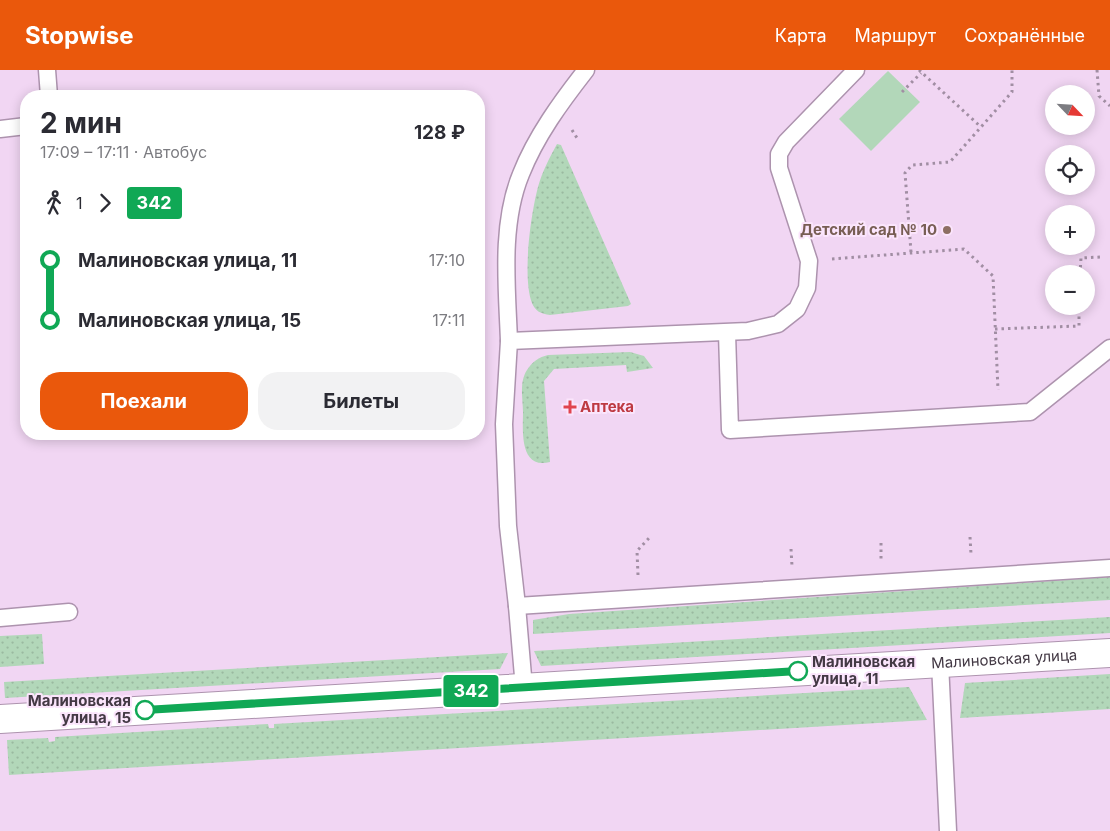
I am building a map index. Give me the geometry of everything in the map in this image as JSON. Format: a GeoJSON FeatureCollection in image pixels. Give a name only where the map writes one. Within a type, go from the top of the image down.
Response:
{"type":"FeatureCollection","features":[{"type":"Feature","properties":{"kind":"street","name":"Малиновская улица"},"geometry":{"type":"LineString","coordinates":[[0,719],[1110,653]]}},
{"type":"Feature","properties":{"kind":"lane"},"geometry":{"type":"LineString","coordinates":[[47,70],[49,90]]}},
{"type":"Feature","properties":{"kind":"lane"},"geometry":{"type":"LineString","coordinates":[[524,688],[508,526],[504,424],[509,341],[507,260],[510,220],[520,175],[539,138],[586,70]]}},
{"type":"Feature","properties":{"kind":"lane"},"geometry":{"type":"LineString","coordinates":[[509,341],[727,333],[778,324],[797,310],[807,288],[809,261],[782,176],[780,154],[786,142],[856,70]]}},
{"type":"Feature","properties":{"kind":"lane"},"geometry":{"type":"LineString","coordinates":[[0,129],[20,127]]}},
{"type":"Feature","properties":{"kind":"lane"},"geometry":{"type":"LineString","coordinates":[[727,333],[730,430],[1030,412],[1110,348]]}},
{"type":"Feature","properties":{"kind":"lane"},"geometry":{"type":"LineString","coordinates":[[517,606],[1110,568]]}},
{"type":"Feature","properties":{"kind":"lane"},"geometry":{"type":"LineString","coordinates":[[0,618],[69,612]]}},
{"type":"Feature","properties":{"kind":"lane"},"geometry":{"type":"LineString","coordinates":[[940,663],[948,831]]}},
{"type":"Feature","properties":{"kind":"path"},"geometry":{"type":"LineString","coordinates":[[911,252],[905,173],[912,165],[950,162],[1012,92],[1012,70]]}},
{"type":"Feature","properties":{"kind":"path"},"geometry":{"type":"LineString","coordinates":[[1097,70],[1099,96],[1110,106]]}},
{"type":"Feature","properties":{"kind":"path"},"geometry":{"type":"LineString","coordinates":[[902,92],[920,71],[981,127]]}},
{"type":"Feature","properties":{"kind":"path"},"geometry":{"type":"LineString","coordinates":[[827,259],[964,249],[993,276],[998,396]]}},
{"type":"Feature","properties":{"kind":"path"},"geometry":{"type":"LineString","coordinates":[[1081,265],[1081,258],[1100,257]]}},
{"type":"Feature","properties":{"kind":"path"},"geometry":{"type":"LineString","coordinates":[[995,329],[1078,326],[1079,315]]}},
{"type":"Feature","properties":{"kind":"path"},"geometry":{"type":"LineString","coordinates":[[639,598],[637,551],[649,538]]}},
{"type":"Feature","properties":{"kind":"green space"},"geometry":{"type":"Polygon","coordinates":[[[888,71],[920,102],[871,151],[839,119],[888,71]]]}},
{"type":"Feature","properties":{"kind":"green space"},"geometry":{"type":"Polygon","coordinates":[[[557,144],[561,145],[631,304],[628,306],[550,315],[539,312],[532,303],[529,292],[528,262],[535,198],[546,165],[557,144]]]}},
{"type":"Feature","properties":{"kind":"green space"},"geometry":{"type":"Polygon","coordinates":[[[630,352],[644,356],[653,368],[627,372],[626,365],[554,369],[544,381],[550,462],[540,463],[533,460],[528,454],[523,438],[523,380],[531,365],[548,355],[630,352]]]}},
{"type":"Feature","properties":{"kind":"green space"},"geometry":{"type":"Polygon","coordinates":[[[1110,577],[1110,600],[533,634],[533,620],[569,614],[1110,577]]]}},
{"type":"Feature","properties":{"kind":"green space"},"geometry":{"type":"Polygon","coordinates":[[[1110,617],[1110,633],[541,666],[534,651],[1110,617]]]}},
{"type":"Feature","properties":{"kind":"green space"},"geometry":{"type":"Polygon","coordinates":[[[42,634],[44,664],[0,667],[0,636],[42,634]]]}},
{"type":"Feature","properties":{"kind":"green space"},"geometry":{"type":"Polygon","coordinates":[[[508,653],[500,669],[5,698],[4,682],[508,653]]]}},
{"type":"Feature","properties":{"kind":"green space"},"geometry":{"type":"Polygon","coordinates":[[[1110,674],[1110,709],[960,718],[965,683],[1110,674]]]}},
{"type":"Feature","properties":{"kind":"green space"},"geometry":{"type":"Polygon","coordinates":[[[909,687],[927,720],[9,775],[7,740],[48,738],[49,742],[55,741],[55,737],[268,724],[269,728],[274,728],[274,724],[909,687]]]}},
{"type":"Feature","properties":{"kind":"bus line","name":"342"},"geometry":{"type":"LineString","coordinates":[[145,710],[798,671]]}},
{"type":"Feature","properties":{"kind":"place","name":"Детский сад № 10"},"geometry":{"type":"Point","coordinates":[947,230]}},
{"type":"Feature","properties":{"kind":"place","name":"Аптека"},"geometry":{"type":"Point","coordinates":[570,407]}},
{"type":"Feature","properties":{"kind":"place","name":"Малиновская улица, 11"},"geometry":{"type":"Point","coordinates":[798,671]}},
{"type":"Feature","properties":{"kind":"place","name":"Малиновская улица, 15"},"geometry":{"type":"Point","coordinates":[145,710]}}]}
